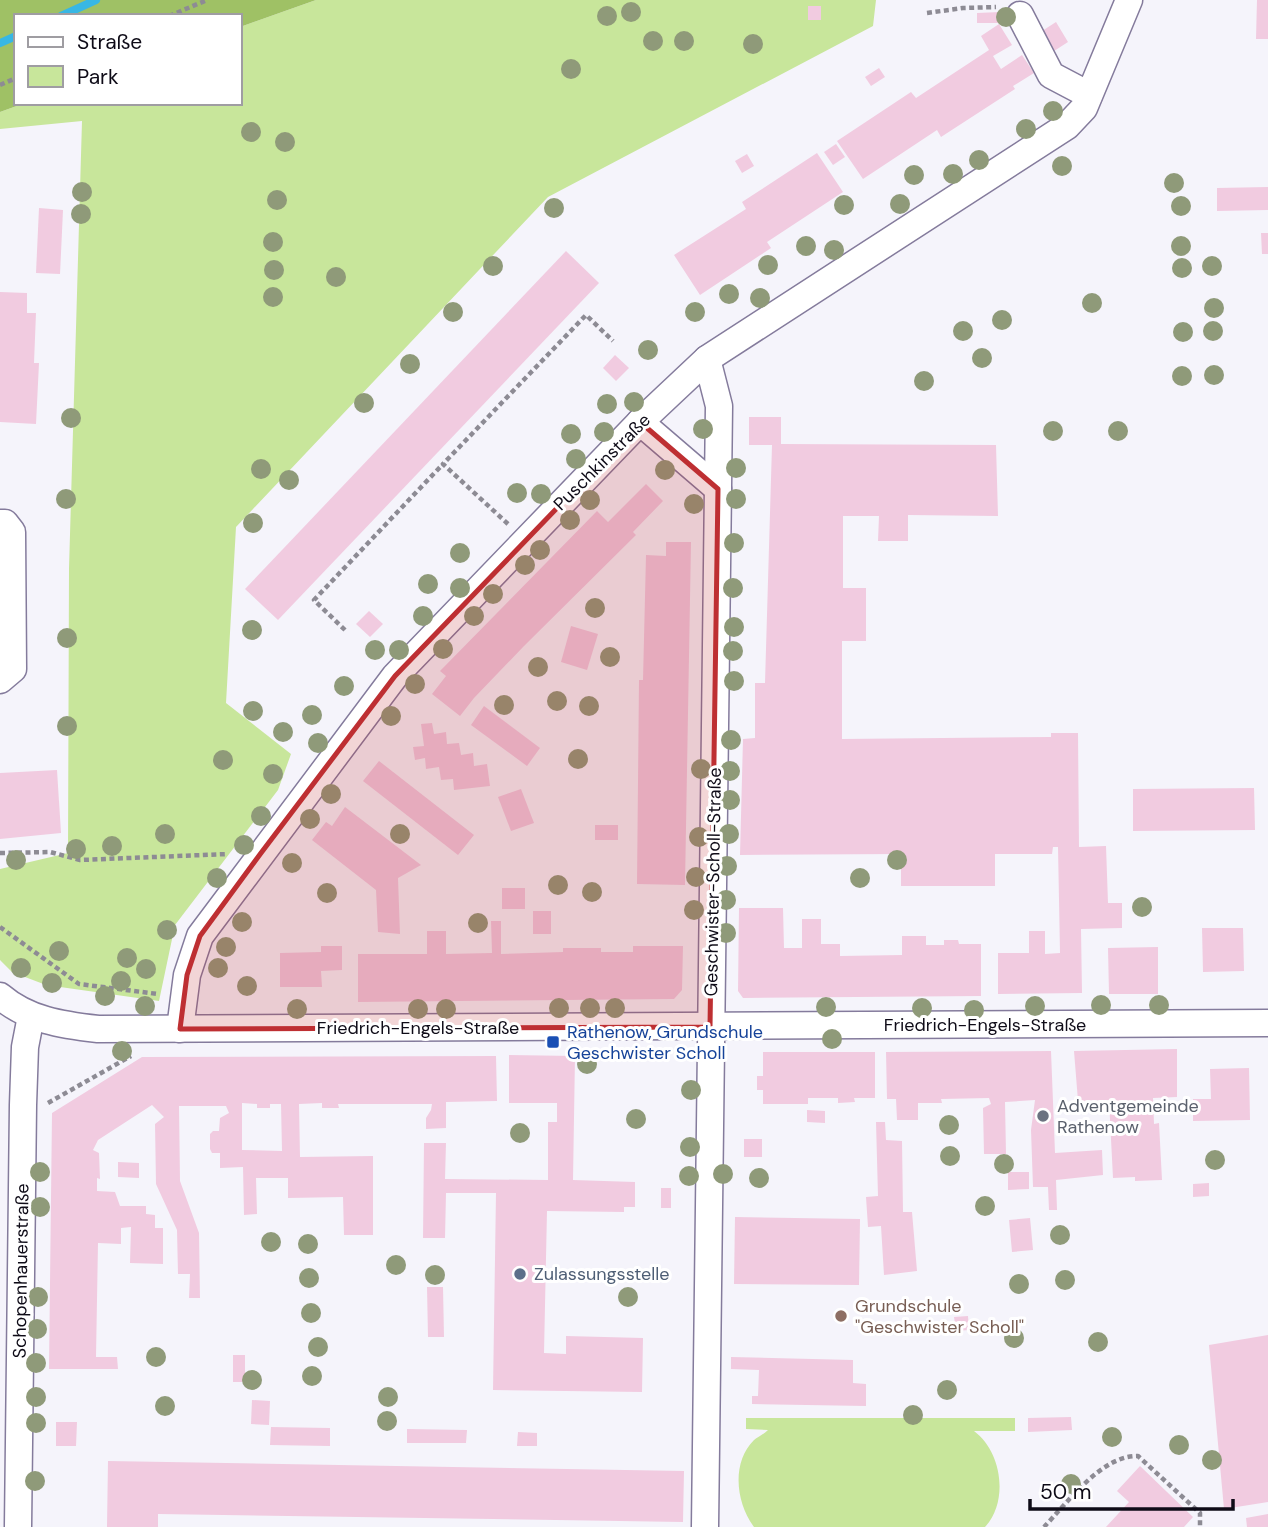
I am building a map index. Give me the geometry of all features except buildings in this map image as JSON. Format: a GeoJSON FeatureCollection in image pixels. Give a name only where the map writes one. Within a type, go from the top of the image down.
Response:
{"type":"FeatureCollection","features":[{"type":"Feature","properties":{"kind":"street","name":"Puschkinstraße"},"geometry":{"type":"LineString","coordinates":[[180,1028],[187,975],[200,936],[395,676],[640,422],[707,359],[1067,126],[1084,108],[1129,0]]}},
{"type":"Feature","properties":{"kind":"street"},"geometry":{"type":"LineString","coordinates":[[1020,15],[1051,75],[1089,95]]}},
{"type":"Feature","properties":{"kind":"street","name":"Geschwister-Scholl-Straße"},"geometry":{"type":"LineString","coordinates":[[705,1527],[719,406],[707,359]]}},
{"type":"Feature","properties":{"kind":"street"},"geometry":{"type":"LineString","coordinates":[[640,422],[718,489]]}},
{"type":"Feature","properties":{"kind":"street"},"geometry":{"type":"LineString","coordinates":[[0,523],[5,523],[12,532],[13,668],[0,680]]}},
{"type":"Feature","properties":{"kind":"street","name":"Friedrich-Engels-Straße"},"geometry":{"type":"LineString","coordinates":[[0,996],[31,1016],[65,1026],[98,1029],[1268,1023]]}},
{"type":"Feature","properties":{"kind":"street","name":"Schopenhauerstraße"},"geometry":{"type":"LineString","coordinates":[[18,1527],[11,1108],[31,1016]]}},
{"type":"Feature","properties":{"kind":"path"},"geometry":{"type":"LineString","coordinates":[[174,14],[207,0]]}},
{"type":"Feature","properties":{"kind":"path"},"geometry":{"type":"LineString","coordinates":[[927,13],[963,8],[1006,7],[1020,15]]}},
{"type":"Feature","properties":{"kind":"path"},"geometry":{"type":"LineString","coordinates":[[345,630],[314,600],[586,315],[612,341]]}},
{"type":"Feature","properties":{"kind":"path"},"geometry":{"type":"LineString","coordinates":[[443,464],[525,540]]}},
{"type":"Feature","properties":{"kind":"path"},"geometry":{"type":"LineString","coordinates":[[0,853],[50,852],[80,860],[261,853]]}},
{"type":"Feature","properties":{"kind":"path"},"geometry":{"type":"LineString","coordinates":[[0,927],[79,984],[184,997]]}},
{"type":"Feature","properties":{"kind":"path"},"geometry":{"type":"LineString","coordinates":[[11,1108],[51,1103],[133,1055]]}},
{"type":"Feature","properties":{"kind":"path"},"geometry":{"type":"LineString","coordinates":[[1044,1527],[1102,1468],[1125,1455],[1138,1456],[1200,1513],[1200,1527]]}},
{"type":"Feature","properties":{"kind":"highlighted area"},"geometry":{"type":"Polygon","coordinates":[[[640,422],[718,489],[710,1027],[180,1029],[187,975],[200,936],[395,676],[640,422]]]}},
{"type":"Feature","properties":{"kind":"green space"},"geometry":{"type":"Polygon","coordinates":[[[0,0],[316,0],[242,26],[242,14],[14,14],[14,105],[19,105],[0,112],[0,0]]]}},
{"type":"Feature","properties":{"kind":"green space"},"geometry":{"type":"Polygon","coordinates":[[[316,0],[876,0],[873,26],[548,197],[236,527],[226,703],[291,754],[278,790],[175,925],[159,1001],[46,985],[12,972],[0,960],[0,869],[68,853],[69,569],[82,121],[0,129],[0,112],[19,105],[242,105],[242,26],[316,0]]]}},
{"type":"Feature","properties":{"kind":"green space"},"geometry":{"type":"Polygon","coordinates":[[[746,1418],[1015,1418],[1015,1431],[974,1431],[991,1451],[999,1477],[997,1504],[985,1527],[754,1527],[743,1507],[739,1471],[747,1449],[768,1430],[746,1429],[746,1418]]]}},
{"type":"Feature","properties":{"kind":"waterway"},"geometry":{"type":"LineString","coordinates":[[65,14],[96,0]]}},
{"type":"Feature","properties":{"kind":"waterway"},"geometry":{"type":"LineString","coordinates":[[0,43],[14,37]]}},
{"type":"Feature","properties":{"kind":"place","name":"Rathenow, Grundschule Geschwister Scholl"},"geometry":{"type":"Point","coordinates":[553,1042]}},
{"type":"Feature","properties":{"kind":"place","name":"Adventgemeinde Rathenow"},"geometry":{"type":"Point","coordinates":[1043,1116]}},
{"type":"Feature","properties":{"kind":"place","name":"Zulassungsstelle"},"geometry":{"type":"Point","coordinates":[520,1274]}},
{"type":"Feature","properties":{"kind":"place","name":"Grundschule \"Geschwister Scholl\""},"geometry":{"type":"Point","coordinates":[841,1316]}}]}
